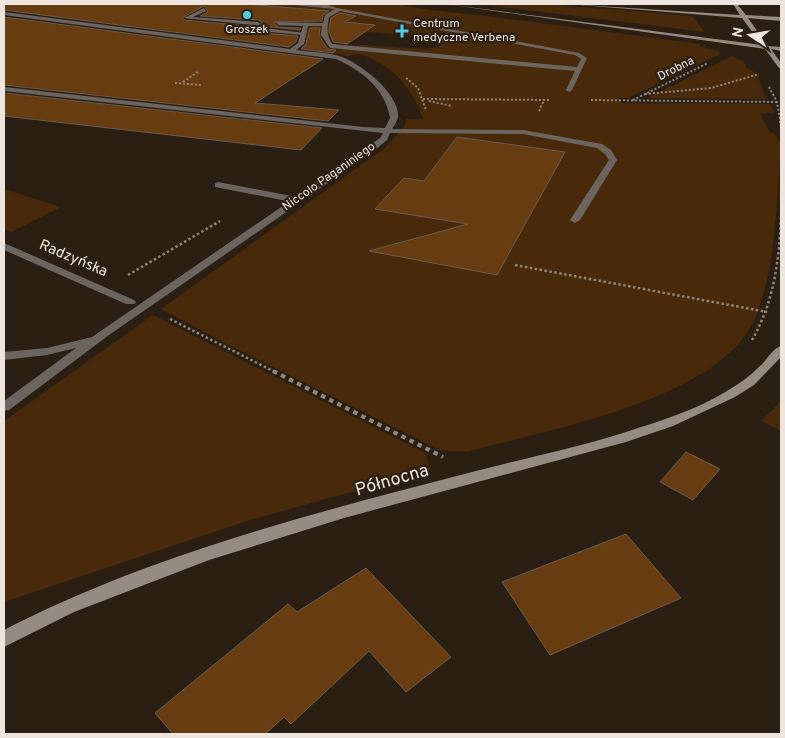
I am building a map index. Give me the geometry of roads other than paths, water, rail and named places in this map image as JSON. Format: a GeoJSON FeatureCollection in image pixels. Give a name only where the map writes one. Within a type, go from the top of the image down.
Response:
{"type":"FeatureCollection","features":[{"type":"Feature","properties":{"kind":"street"},"geometry":{"type":"LineString","coordinates":[[286,4],[337,9],[577,54],[584,58],[569,90]]}},
{"type":"Feature","properties":{"kind":"street"},"geometry":{"type":"LineString","coordinates":[[320,4],[337,9]]}},
{"type":"Feature","properties":{"kind":"street"},"geometry":{"type":"LineString","coordinates":[[446,4],[781,49]]}},
{"type":"Feature","properties":{"kind":"street"},"geometry":{"type":"LineString","coordinates":[[569,4],[781,19]]}},
{"type":"Feature","properties":{"kind":"street"},"geometry":{"type":"LineString","coordinates":[[735,4],[781,68]]}},
{"type":"Feature","properties":{"kind":"street"},"geometry":{"type":"LineString","coordinates":[[337,9],[328,16],[325,24],[324,35],[330,46],[580,69]]}},
{"type":"Feature","properties":{"kind":"street"},"geometry":{"type":"LineString","coordinates":[[204,10],[187,18],[258,24],[252,28],[302,33]]}},
{"type":"Feature","properties":{"kind":"street","name":"Niccolo Paganiniego"},"geometry":{"type":"LineString","coordinates":[[4,13],[337,57],[350,63],[370,78],[388,98],[394,118],[389,131],[367,152],[105,334],[4,408]]}},
{"type":"Feature","properties":{"kind":"street"},"geometry":{"type":"LineString","coordinates":[[278,23],[325,24]]}},
{"type":"Feature","properties":{"kind":"street"},"geometry":{"type":"LineString","coordinates":[[292,50],[301,44],[302,33],[306,25]]}},
{"type":"Feature","properties":{"kind":"street"},"geometry":{"type":"LineString","coordinates":[[4,89],[389,131],[523,132],[599,146],[608,152],[613,160],[575,220]]}},
{"type":"Feature","properties":{"kind":"street"},"geometry":{"type":"LineString","coordinates":[[218,185],[297,200]]}},
{"type":"Feature","properties":{"kind":"street","name":"Radzyńska"},"geometry":{"type":"LineString","coordinates":[[4,246],[130,302]]}},
{"type":"Feature","properties":{"kind":"street","name":"Niccolo Paganiniego"},"geometry":{"type":"LineString","coordinates":[[4,356],[43,354],[66,349],[105,334]]}},
{"type":"Feature","properties":{"kind":"street","name":"Północna"},"geometry":{"type":"LineString","coordinates":[[4,639],[67,607],[190,559],[294,528],[626,437],[678,420],[730,395],[758,376],[781,350]]}},
{"type":"Feature","properties":{"kind":"place","name":"Groszek"},"geometry":{"type":"Point","coordinates":[247,15]}},
{"type":"Feature","properties":{"kind":"place","name":"Centrum medyczne Verbena"},"geometry":{"type":"Point","coordinates":[402,31]}}]}
